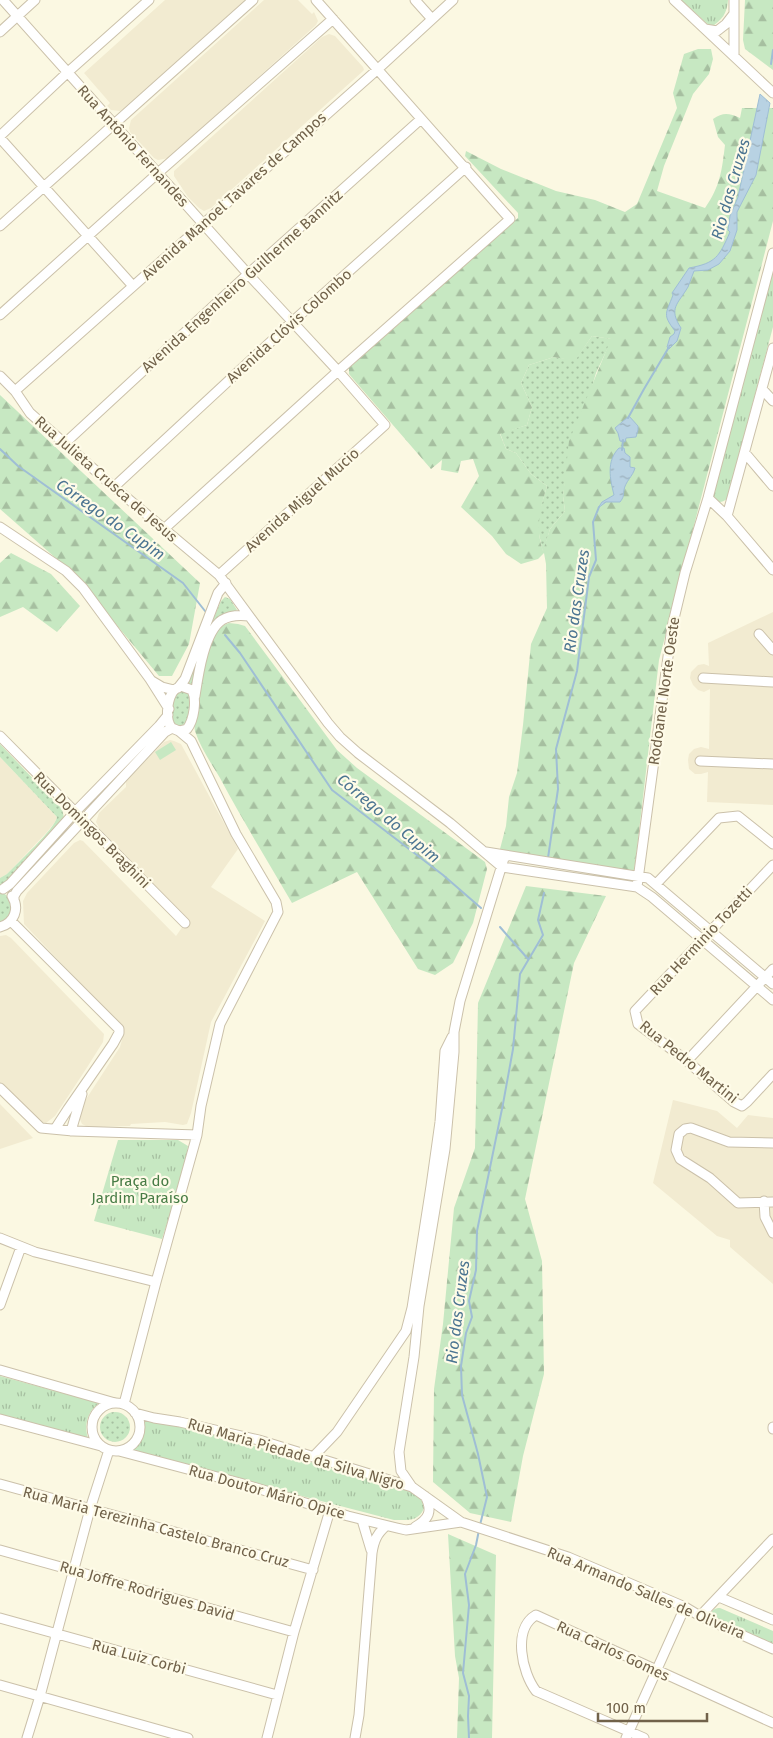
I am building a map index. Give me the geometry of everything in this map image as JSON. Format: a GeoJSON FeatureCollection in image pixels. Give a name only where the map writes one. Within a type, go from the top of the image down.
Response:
{"type":"FeatureCollection","features":[{"type":"Feature","properties":{"kind":"street","name":"Rua Antônio Fernandes"},"geometry":{"type":"LineString","coordinates":[[3,0],[113,125],[385,425]]}},
{"type":"Feature","properties":{"kind":"street"},"geometry":{"type":"LineString","coordinates":[[0,32],[35,0]]}},
{"type":"Feature","properties":{"kind":"street"},"geometry":{"type":"LineString","coordinates":[[133,286],[0,137],[68,72],[149,0]]}},
{"type":"Feature","properties":{"kind":"street"},"geometry":{"type":"LineString","coordinates":[[0,226],[253,0]]}},
{"type":"Feature","properties":{"kind":"street"},"geometry":{"type":"LineString","coordinates":[[164,529],[338,371],[510,219],[316,0]]}},
{"type":"Feature","properties":{"kind":"street"},"geometry":{"type":"LineString","coordinates":[[415,0],[432,19]]}},
{"type":"Feature","properties":{"kind":"street","name":"Avenida Manoel Tavares de Campos"},"geometry":{"type":"LineString","coordinates":[[15,391],[202,223],[378,69],[453,0]]}},
{"type":"Feature","properties":{"kind":"street"},"geometry":{"type":"LineString","coordinates":[[674,0],[773,93]]}},
{"type":"Feature","properties":{"kind":"street"},"geometry":{"type":"LineString","coordinates":[[734,0],[734,55]]}},
{"type":"Feature","properties":{"kind":"street"},"geometry":{"type":"LineString","coordinates":[[704,29],[717,31],[733,15]]}},
{"type":"Feature","properties":{"kind":"street"},"geometry":{"type":"LineString","coordinates":[[0,315],[333,19]]}},
{"type":"Feature","properties":{"kind":"street","name":"Avenida Engenheiro Guilherme Bannitz"},"geometry":{"type":"LineString","coordinates":[[64,444],[248,274],[422,119]]}},
{"type":"Feature","properties":{"kind":"street","name":"Avenida Clóvis Colombo"},"geometry":{"type":"LineString","coordinates":[[114,487],[292,322],[466,168]]}},
{"type":"Feature","properties":{"kind":"street","name":"Rodoanel Norte Oeste"},"geometry":{"type":"LineString","coordinates":[[638,887],[672,627],[684,574],[708,498],[773,253]]}},
{"type":"Feature","properties":{"kind":"street"},"geometry":{"type":"LineString","coordinates":[[727,516],[762,389],[770,369],[773,348]]}},
{"type":"Feature","properties":{"kind":"street","name":"Rua Julieta Crusca de Jesus"},"geometry":{"type":"LineString","coordinates":[[0,376],[15,391],[30,413],[64,444],[219,575],[340,737],[502,867]]}},
{"type":"Feature","properties":{"kind":"street"},"geometry":{"type":"LineString","coordinates":[[762,389],[773,401]]}},
{"type":"Feature","properties":{"kind":"street","name":"Avenida Miguel Mucio"},"geometry":{"type":"LineString","coordinates":[[219,575],[385,425]]}},
{"type":"Feature","properties":{"kind":"street"},"geometry":{"type":"LineString","coordinates":[[745,453],[773,486]]}},
{"type":"Feature","properties":{"kind":"street"},"geometry":{"type":"LineString","coordinates":[[708,498],[727,516],[773,570]]}},
{"type":"Feature","properties":{"kind":"street"},"geometry":{"type":"LineString","coordinates":[[0,527],[66,571],[82,588],[150,679],[168,712]]}},
{"type":"Feature","properties":{"kind":"street"},"geometry":{"type":"LineString","coordinates":[[119,1404],[156,1282],[197,1135],[220,1024],[278,912],[276,902],[236,834],[191,741],[168,723],[170,698],[185,679],[218,593],[226,583]]}},
{"type":"Feature","properties":{"kind":"street"},"geometry":{"type":"LineString","coordinates":[[191,741],[194,696],[199,665],[214,629],[224,618],[241,615],[249,616]]}},
{"type":"Feature","properties":{"kind":"street"},"geometry":{"type":"LineString","coordinates":[[759,634],[773,650]]}},
{"type":"Feature","properties":{"kind":"street"},"geometry":{"type":"LineString","coordinates":[[703,678],[773,682]]}},
{"type":"Feature","properties":{"kind":"street"},"geometry":{"type":"LineString","coordinates":[[150,679],[162,687],[176,689],[181,686],[189,688],[194,696]]}},
{"type":"Feature","properties":{"kind":"street"},"geometry":{"type":"LineString","coordinates":[[2,888],[10,884],[75,812],[159,726],[168,712]]}},
{"type":"Feature","properties":{"kind":"street"},"geometry":{"type":"LineString","coordinates":[[14,899],[17,891],[165,732],[187,729],[192,722]]}},
{"type":"Feature","properties":{"kind":"street","name":"Rua Domingos Braghini"},"geometry":{"type":"LineString","coordinates":[[0,736],[185,923]]}},
{"type":"Feature","properties":{"kind":"street"},"geometry":{"type":"LineString","coordinates":[[700,761],[773,764]]}},
{"type":"Feature","properties":{"kind":"street"},"geometry":{"type":"LineString","coordinates":[[656,884],[719,818],[738,816],[773,844]]}},
{"type":"Feature","properties":{"kind":"street"},"geometry":{"type":"LineString","coordinates":[[485,852],[648,878],[773,984]]}},
{"type":"Feature","properties":{"kind":"street"},"geometry":{"type":"LineString","coordinates":[[412,1487],[401,1471],[399,1452],[445,1149],[454,1032],[460,1001],[505,855]]}},
{"type":"Feature","properties":{"kind":"street","name":"Rua Herminio Tozetti"},"geometry":{"type":"LineString","coordinates":[[636,1018],[635,1011],[773,865]]}},
{"type":"Feature","properties":{"kind":"street"},"geometry":{"type":"LineString","coordinates":[[502,867],[638,887],[773,1000]]}},
{"type":"Feature","properties":{"kind":"street"},"geometry":{"type":"LineString","coordinates":[[0,927],[11,921],[15,915],[16,907],[10,893],[2,888]]}},
{"type":"Feature","properties":{"kind":"street"},"geometry":{"type":"LineString","coordinates":[[11,921],[119,1029],[113,1044],[55,1129]]}},
{"type":"Feature","properties":{"kind":"street"},"geometry":{"type":"LineString","coordinates":[[687,1061],[773,969]]}},
{"type":"Feature","properties":{"kind":"street","name":"Rua Pedro Martini"},"geometry":{"type":"LineString","coordinates":[[636,1018],[638,1024],[687,1061],[734,1102],[742,1106],[773,1074]]}},
{"type":"Feature","properties":{"kind":"street"},"geometry":{"type":"LineString","coordinates":[[313,1456],[337,1432],[406,1331],[412,1308],[440,1122],[445,1051],[454,1032]]}},
{"type":"Feature","properties":{"kind":"street"},"geometry":{"type":"LineString","coordinates":[[71,1131],[76,1110],[86,1084]]}},
{"type":"Feature","properties":{"kind":"street"},"geometry":{"type":"LineString","coordinates":[[0,1088],[41,1128],[71,1131],[197,1135]]}},
{"type":"Feature","properties":{"kind":"street"},"geometry":{"type":"LineString","coordinates":[[773,1143],[729,1142],[692,1128],[685,1129],[679,1134],[676,1147],[677,1155],[680,1159],[710,1178],[738,1203],[768,1202],[764,1217],[773,1233]]}},
{"type":"Feature","properties":{"kind":"street"},"geometry":{"type":"LineString","coordinates":[[0,1238],[20,1247],[156,1282]]}},
{"type":"Feature","properties":{"kind":"street"},"geometry":{"type":"LineString","coordinates":[[0,1305],[20,1247]]}},
{"type":"Feature","properties":{"kind":"street"},"geometry":{"type":"LineString","coordinates":[[0,1370],[131,1408],[140,1424],[140,1434],[135,1442],[119,1451],[0,1419]]}},
{"type":"Feature","properties":{"kind":"street"},"geometry":{"type":"LineString","coordinates":[[105,1448],[95,1439],[92,1430],[93,1421],[98,1412],[105,1406],[119,1404]]}},
{"type":"Feature","properties":{"kind":"street","name":"Rua Maria Piedade da Silva Nigro"},"geometry":{"type":"LineString","coordinates":[[135,1414],[250,1438],[412,1487],[465,1524]]}},
{"type":"Feature","properties":{"kind":"street"},"geometry":{"type":"LineString","coordinates":[[27,1738],[40,1696],[105,1448]]}},
{"type":"Feature","properties":{"kind":"street","name":"Rua Doutor Mário Opice"},"geometry":{"type":"LineString","coordinates":[[119,1451],[240,1483],[386,1526],[406,1530],[465,1524]]}},
{"type":"Feature","properties":{"kind":"street","name":"Rua Maria Terezinha Castelo Branco Cruz"},"geometry":{"type":"LineString","coordinates":[[0,1484],[313,1570]]}},
{"type":"Feature","properties":{"kind":"street"},"geometry":{"type":"LineString","coordinates":[[415,1528],[426,1519],[429,1512],[426,1496]]}},
{"type":"Feature","properties":{"kind":"street"},"geometry":{"type":"LineString","coordinates":[[266,1738],[294,1632],[330,1510]]}},
{"type":"Feature","properties":{"kind":"street"},"geometry":{"type":"LineString","coordinates":[[362,1520],[372,1553]]}},
{"type":"Feature","properties":{"kind":"street","name":"Rua Armando Salles de Oliveira"},"geometry":{"type":"LineString","coordinates":[[465,1524],[568,1557],[685,1607],[700,1616],[773,1648]]}},
{"type":"Feature","properties":{"kind":"street"},"geometry":{"type":"LineString","coordinates":[[355,1738],[359,1715],[372,1553],[377,1534],[386,1526]]}},
{"type":"Feature","properties":{"kind":"street"},"geometry":{"type":"LineString","coordinates":[[700,1616],[773,1539]]}},
{"type":"Feature","properties":{"kind":"street","name":"Rua Joffre Rodrigues David"},"geometry":{"type":"LineString","coordinates":[[0,1550],[294,1632]]}},
{"type":"Feature","properties":{"kind":"street"},"geometry":{"type":"LineString","coordinates":[[719,1596],[773,1620]]}},
{"type":"Feature","properties":{"kind":"street"},"geometry":{"type":"LineString","coordinates":[[644,1738],[627,1735],[685,1607]]}},
{"type":"Feature","properties":{"kind":"street","name":"Rua Carlos Gomes"},"geometry":{"type":"LineString","coordinates":[[627,1735],[536,1691],[531,1685],[522,1655],[522,1632],[529,1619],[536,1616],[773,1723]]}},
{"type":"Feature","properties":{"kind":"street","name":"Rua Luiz Corbi"},"geometry":{"type":"LineString","coordinates":[[0,1618],[278,1695]]}},
{"type":"Feature","properties":{"kind":"street"},"geometry":{"type":"LineString","coordinates":[[0,1685],[188,1738]]}},
{"type":"Feature","properties":{"kind":"shaded area"},"geometry":{"type":"Polygon","coordinates":[[[165,0],[245,0],[125,108],[120,111],[111,110],[107,106],[110,103],[84,73],[165,0]]]}},
{"type":"Feature","properties":{"kind":"shaded area"},"geometry":{"type":"Polygon","coordinates":[[[264,0],[298,0],[312,14],[314,12],[318,21],[316,25],[169,158],[158,160],[154,158],[130,132],[131,120],[264,0]]]}},
{"type":"Feature","properties":{"kind":"shaded area"},"geometry":{"type":"Polygon","coordinates":[[[329,34],[335,36],[364,70],[211,208],[204,211],[199,208],[188,197],[174,176],[174,171],[322,37],[329,34]]]}},
{"type":"Feature","properties":{"kind":"shaded area"},"geometry":{"type":"Polygon","coordinates":[[[773,612],[773,805],[707,802],[708,772],[695,774],[689,769],[688,760],[689,754],[694,749],[701,747],[709,749],[710,689],[704,692],[698,690],[690,678],[691,672],[698,665],[704,664],[709,666],[708,643],[773,612]]]}},
{"type":"Feature","properties":{"kind":"shaded area"},"geometry":{"type":"Polygon","coordinates":[[[170,740],[181,744],[238,849],[211,887],[265,921],[211,1022],[187,1124],[165,1122],[131,1124],[130,1126],[88,1127],[82,1124],[77,1113],[120,1047],[124,1033],[122,1027],[24,924],[23,901],[27,893],[74,843],[80,840],[176,936],[188,919],[100,829],[96,822],[99,813],[126,787],[126,781],[164,742],[170,740]]]}},
{"type":"Feature","properties":{"kind":"shaded area"},"geometry":{"type":"Polygon","coordinates":[[[0,757],[57,817],[47,832],[7,874],[0,878],[0,757]]]}},
{"type":"Feature","properties":{"kind":"shaded area"},"geometry":{"type":"Polygon","coordinates":[[[6,935],[104,1034],[103,1042],[86,1069],[55,1116],[46,1123],[40,1122],[0,1084],[0,936],[6,935]]]}},
{"type":"Feature","properties":{"kind":"shaded area"},"geometry":{"type":"Polygon","coordinates":[[[673,1100],[717,1111],[737,1128],[748,1115],[773,1118],[773,1284],[730,1247],[730,1240],[717,1236],[653,1183],[673,1100]]]}},
{"type":"Feature","properties":{"kind":"shaded area"},"geometry":{"type":"Polygon","coordinates":[[[0,1104],[33,1138],[0,1149],[0,1104]]]}},
{"type":"Feature","properties":{"kind":"green space"},"geometry":{"type":"Polygon","coordinates":[[[681,0],[728,0],[723,16],[711,27],[681,0]]]}},
{"type":"Feature","properties":{"kind":"green space"},"geometry":{"type":"Polygon","coordinates":[[[745,0],[773,0],[773,70],[745,49],[743,40],[745,0]]]}},
{"type":"Feature","properties":{"kind":"green space"},"geometry":{"type":"Polygon","coordinates":[[[698,49],[711,49],[713,59],[709,74],[693,94],[664,166],[657,191],[705,208],[720,178],[725,145],[718,137],[713,119],[726,114],[740,118],[742,108],[773,108],[773,221],[659,660],[636,857],[634,870],[628,871],[523,855],[500,849],[506,826],[509,797],[517,773],[531,644],[547,608],[544,553],[538,559],[521,564],[506,554],[492,536],[461,507],[479,476],[473,459],[461,461],[458,473],[441,470],[442,460],[431,469],[349,374],[349,368],[518,218],[518,213],[465,156],[466,151],[501,169],[556,191],[595,200],[625,212],[637,204],[677,108],[673,93],[684,54],[698,49]],[[592,336],[575,361],[554,357],[529,365],[521,383],[532,407],[527,425],[500,434],[506,449],[516,453],[531,474],[547,486],[539,519],[539,534],[543,551],[550,529],[565,511],[563,496],[569,441],[611,339],[592,336]]]}},
{"type":"Feature","properties":{"kind":"green space"},"geometry":{"type":"Polygon","coordinates":[[[773,267],[773,327],[727,499],[718,502],[712,498],[773,267]]]}},
{"type":"Feature","properties":{"kind":"green space"},"geometry":{"type":"Polygon","coordinates":[[[592,336],[612,339],[596,373],[566,476],[563,496],[565,511],[550,529],[543,553],[538,529],[539,513],[547,486],[531,474],[516,453],[506,449],[500,433],[527,425],[532,407],[521,383],[529,365],[554,357],[575,360],[592,336]]]}},
{"type":"Feature","properties":{"kind":"green space"},"geometry":{"type":"Polygon","coordinates":[[[0,395],[200,583],[189,644],[172,676],[159,676],[75,575],[0,509],[0,395]]]}},
{"type":"Feature","properties":{"kind":"green space"},"geometry":{"type":"Polygon","coordinates":[[[11,553],[51,574],[80,606],[57,632],[23,607],[0,617],[0,563],[11,553]]]}},
{"type":"Feature","properties":{"kind":"green space"},"geometry":{"type":"Polygon","coordinates":[[[225,597],[230,599],[237,610],[213,624],[196,665],[192,686],[186,684],[221,601],[225,597]]]}},
{"type":"Feature","properties":{"kind":"green space"},"geometry":{"type":"Polygon","coordinates":[[[229,623],[245,626],[337,750],[357,768],[485,862],[487,869],[473,923],[453,963],[435,975],[418,969],[357,872],[292,903],[203,749],[195,731],[196,705],[205,662],[217,632],[229,623]]]}},
{"type":"Feature","properties":{"kind":"green space"},"geometry":{"type":"Polygon","coordinates":[[[184,690],[190,694],[188,720],[181,727],[175,726],[172,709],[173,700],[177,692],[184,690]]]}},
{"type":"Feature","properties":{"kind":"green space"},"geometry":{"type":"Polygon","coordinates":[[[171,742],[176,750],[160,760],[155,752],[171,742]]]}},
{"type":"Feature","properties":{"kind":"green space"},"geometry":{"type":"Polygon","coordinates":[[[0,744],[62,809],[64,818],[6,884],[0,887],[0,878],[7,874],[43,837],[57,817],[0,757],[0,744]]]}},
{"type":"Feature","properties":{"kind":"green space"},"geometry":{"type":"Polygon","coordinates":[[[526,886],[606,896],[574,963],[525,1199],[542,1261],[544,1374],[523,1456],[511,1522],[470,1513],[433,1482],[434,1389],[443,1324],[454,1208],[475,1148],[478,1003],[526,886]]]}},
{"type":"Feature","properties":{"kind":"green space"},"geometry":{"type":"Polygon","coordinates":[[[0,891],[13,904],[13,912],[9,918],[0,924],[0,891]]]}},
{"type":"Feature","properties":{"kind":"green space","name":"Praça do Jardim Paraíso"},"geometry":{"type":"Polygon","coordinates":[[[118,1140],[178,1140],[188,1146],[185,1167],[162,1239],[94,1221],[118,1140]]]}},
{"type":"Feature","properties":{"kind":"green space"},"geometry":{"type":"Polygon","coordinates":[[[0,1376],[99,1403],[87,1420],[86,1430],[89,1441],[0,1415],[0,1376]]]}},
{"type":"Feature","properties":{"kind":"green space"},"geometry":{"type":"Polygon","coordinates":[[[115,1412],[126,1416],[130,1427],[126,1438],[115,1442],[104,1438],[100,1427],[104,1416],[115,1412]]]}},
{"type":"Feature","properties":{"kind":"green space"},"geometry":{"type":"Polygon","coordinates":[[[140,1414],[417,1492],[420,1495],[424,1508],[422,1513],[415,1518],[394,1520],[129,1451],[138,1444],[142,1435],[143,1425],[140,1414]]]}},
{"type":"Feature","properties":{"kind":"green space"},"geometry":{"type":"Polygon","coordinates":[[[448,1534],[496,1555],[492,1738],[457,1738],[459,1678],[455,1656],[448,1534]]]}},
{"type":"Feature","properties":{"kind":"green space"},"geometry":{"type":"Polygon","coordinates":[[[720,1608],[773,1631],[773,1646],[711,1618],[713,1610],[720,1608]]]}},
{"type":"Feature","properties":{"kind":"water"},"geometry":{"type":"Polygon","coordinates":[[[760,94],[770,103],[756,175],[737,212],[737,230],[730,251],[719,264],[708,270],[694,271],[688,287],[676,306],[675,316],[681,328],[677,341],[669,349],[667,347],[670,337],[675,331],[668,321],[666,314],[673,295],[672,293],[689,268],[705,264],[716,258],[730,232],[728,230],[730,216],[738,197],[760,94]]]}},
{"type":"Feature","properties":{"kind":"water"},"geometry":{"type":"Polygon","coordinates":[[[629,416],[638,426],[636,437],[626,438],[625,442],[620,441],[615,428],[629,416]]]}},
{"type":"Feature","properties":{"kind":"water"},"geometry":{"type":"Polygon","coordinates":[[[619,448],[624,448],[625,453],[630,457],[630,467],[635,468],[634,471],[626,484],[623,498],[620,502],[606,502],[598,508],[602,502],[614,495],[610,470],[612,459],[619,448]]]}},
{"type":"Feature","properties":{"kind":"waterway","name":"Rio das Cruzes"},"geometry":{"type":"LineString","coordinates":[[771,64],[773,50]]}},
{"type":"Feature","properties":{"kind":"waterway","name":"Rio das Cruzes"},"geometry":{"type":"LineString","coordinates":[[628,418],[669,347]]}},
{"type":"Feature","properties":{"kind":"waterway","name":"Rio das Cruzes"},"geometry":{"type":"LineString","coordinates":[[622,450],[623,440]]}},
{"type":"Feature","properties":{"kind":"waterway","name":"Córrego do Cupim"},"geometry":{"type":"LineString","coordinates":[[0,449],[18,466],[183,583],[205,611]]}},
{"type":"Feature","properties":{"kind":"waterway","name":"Rio das Cruzes"},"geometry":{"type":"LineString","coordinates":[[548,858],[558,789],[556,749],[577,671],[589,577],[596,560],[593,522],[599,507]]}},
{"type":"Feature","properties":{"kind":"waterway","name":"Córrego do Cupim"},"geometry":{"type":"LineString","coordinates":[[225,635],[240,653],[332,790],[443,875],[481,908]]}},
{"type":"Feature","properties":{"kind":"waterway","name":"Rio das Cruzes"},"geometry":{"type":"LineString","coordinates":[[480,1525],[487,1497],[462,1395],[461,1366],[466,1333],[472,1317],[469,1301],[476,1270],[477,1231],[513,1049],[520,974],[543,935],[538,920],[544,893]]}},
{"type":"Feature","properties":{"kind":"waterway"},"geometry":{"type":"LineString","coordinates":[[500,927],[528,959]]}},
{"type":"Feature","properties":{"kind":"waterway","name":"Rio das Cruzes"},"geometry":{"type":"LineString","coordinates":[[469,1738],[469,1696],[463,1673],[469,1605],[465,1574],[476,1545],[479,1530]]}}]}
